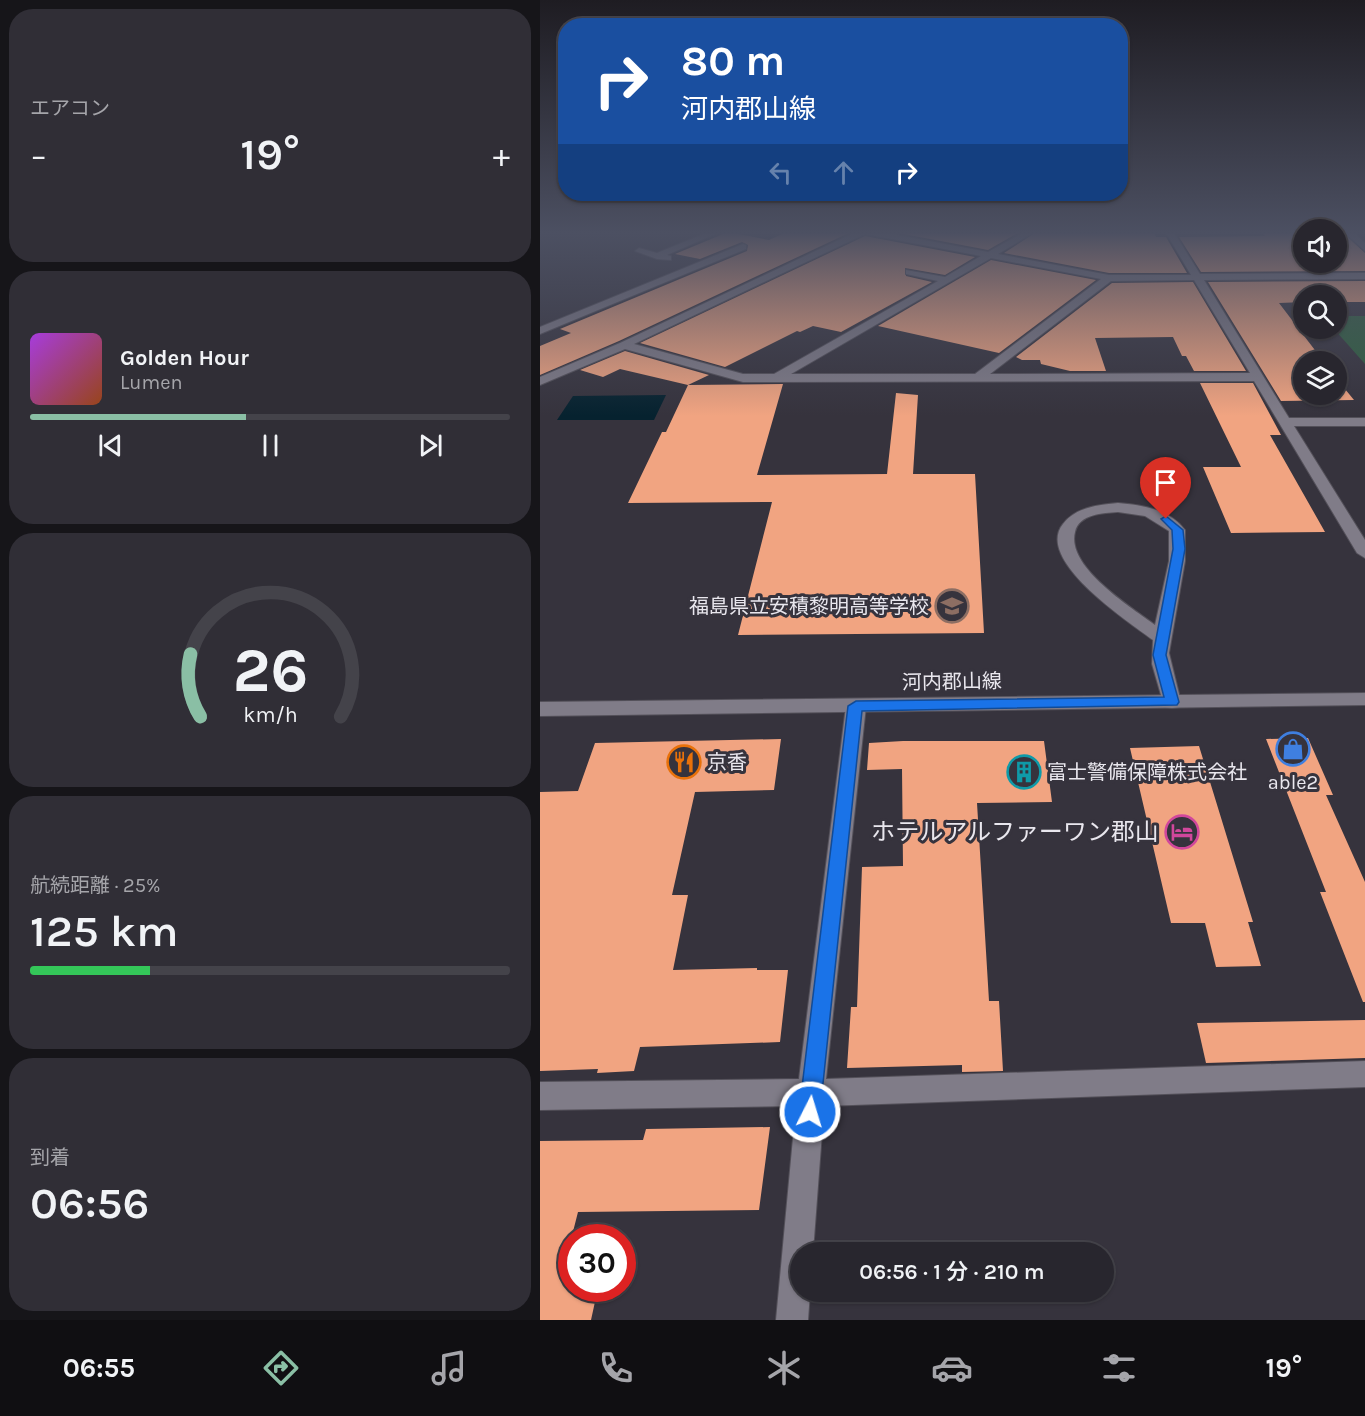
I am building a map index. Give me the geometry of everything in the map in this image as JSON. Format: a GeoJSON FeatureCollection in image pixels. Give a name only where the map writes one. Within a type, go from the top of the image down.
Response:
{"type":"FeatureCollection","features":[{"type":"Feature","properties":{"kind":"street"},"geometry":{"type":"LineString","coordinates":[[540,331],[633,293]]}},
{"type":"Feature","properties":{"kind":"street"},"geometry":{"type":"LineString","coordinates":[[540,381],[624,345],[734,293]]}},
{"type":"Feature","properties":{"kind":"street"},"geometry":{"type":"LineString","coordinates":[[774,378],[925,293]]}},
{"type":"Feature","properties":{"kind":"street"},"geometry":{"type":"LineString","coordinates":[[977,378],[1091,293]]}},
{"type":"Feature","properties":{"kind":"street"},"geometry":{"type":"LineString","coordinates":[[1208,293],[1365,553]]}},
{"type":"Feature","properties":{"kind":"street"},"geometry":{"type":"LineString","coordinates":[[624,345],[743,378],[1259,377]]}},
{"type":"Feature","properties":{"kind":"street"},"geometry":{"type":"LineString","coordinates":[[1284,422],[1365,422]]}},
{"type":"Feature","properties":{"kind":"street"},"geometry":{"type":"LineString","coordinates":[[1162,639],[1093,584],[1071,558],[1066,541],[1069,527],[1088,511],[1123,508],[1146,511],[1166,519],[1177,530],[1179,549],[1159,655],[1172,702]]}},
{"type":"Feature","properties":{"kind":"street","name":"河内郡山線"},"geometry":{"type":"LineString","coordinates":[[540,709],[1365,699]]}},
{"type":"Feature","properties":{"kind":"street"},"geometry":{"type":"LineString","coordinates":[[792,1320],[811,1091],[856,706]]}},
{"type":"Feature","properties":{"kind":"street"},"geometry":{"type":"LineString","coordinates":[[540,1096],[811,1091],[1365,1074]]}},
{"type":"Feature","properties":{"kind":"green space"},"geometry":{"type":"Polygon","coordinates":[[[1347,316],[1365,316],[1365,364],[1343,339],[1347,339],[1347,316]]]}},
{"type":"Feature","properties":{"kind":"water"},"geometry":{"type":"Polygon","coordinates":[[[666,395],[654,420],[557,420],[573,396],[666,395]]]}},
{"type":"Feature","properties":{"kind":"building"},"geometry":{"type":"Polygon","coordinates":[[[647,293],[722,293],[540,375],[540,346],[571,333],[560,329],[647,293]]]}},
{"type":"Feature","properties":{"kind":"building"},"geometry":{"type":"Polygon","coordinates":[[[746,293],[913,293],[841,332],[813,326],[800,332],[797,331],[725,367],[640,343],[746,293]]]}},
{"type":"Feature","properties":{"kind":"building"},"geometry":{"type":"Polygon","coordinates":[[[935,293],[1079,293],[999,353],[878,326],[935,293]]]}},
{"type":"Feature","properties":{"kind":"building"},"geometry":{"type":"Polygon","coordinates":[[[1100,293],[1199,293],[1246,371],[1194,371],[1186,356],[1182,356],[1173,337],[1095,338],[1106,371],[1070,371],[1041,364],[1040,360],[1022,360],[1016,357],[1100,293]]]}},
{"type":"Feature","properties":{"kind":"building"},"geometry":{"type":"Polygon","coordinates":[[[1215,293],[1293,293],[1293,302],[1279,303],[1293,321],[1293,339],[1306,339],[1316,351],[1293,351],[1293,401],[1281,401],[1215,293]]]}},
{"type":"Feature","properties":{"kind":"building"},"geometry":{"type":"Polygon","coordinates":[[[1347,293],[1365,293],[1365,302],[1347,302],[1347,293]]]}},
{"type":"Feature","properties":{"kind":"building"},"geometry":{"type":"Polygon","coordinates":[[[625,351],[709,375],[688,385],[620,369],[603,377],[580,370],[625,351]]]}},
{"type":"Feature","properties":{"kind":"building"},"geometry":{"type":"Polygon","coordinates":[[[1200,383],[1253,383],[1281,435],[1270,435],[1325,532],[1231,533],[1203,467],[1241,467],[1200,383]]]}},
{"type":"Feature","properties":{"kind":"building"},"geometry":{"type":"Polygon","coordinates":[[[783,384],[757,475],[887,474],[896,393],[918,395],[913,474],[975,474],[984,633],[738,635],[772,502],[628,503],[662,432],[666,432],[688,385],[783,384]]]}},
{"type":"Feature","properties":{"kind":"building"},"geometry":{"type":"Polygon","coordinates":[[[1347,391],[1354,400],[1347,400],[1347,391]]]}},
{"type":"Feature","properties":{"kind":"building"},"geometry":{"type":"Polygon","coordinates":[[[1308,738],[1333,795],[1326,795],[1365,882],[1365,1002],[1363,1002],[1320,892],[1326,892],[1266,739],[1308,738]]]}},
{"type":"Feature","properties":{"kind":"building"},"geometry":{"type":"Polygon","coordinates":[[[781,739],[774,790],[695,792],[672,895],[688,895],[673,970],[757,968],[757,970],[788,970],[780,1042],[640,1047],[634,1071],[597,1073],[598,1069],[540,1071],[540,792],[578,791],[595,743],[781,739]]]}},
{"type":"Feature","properties":{"kind":"building"},"geometry":{"type":"Polygon","coordinates":[[[1044,741],[1052,802],[977,803],[989,1001],[999,1001],[1003,1071],[962,1072],[962,1065],[847,1068],[851,1007],[857,1007],[862,867],[903,866],[902,769],[867,770],[869,743],[1044,741]]]}},
{"type":"Feature","properties":{"kind":"building"},"geometry":{"type":"Polygon","coordinates":[[[1199,746],[1253,922],[1248,922],[1261,966],[1216,967],[1205,923],[1171,923],[1130,748],[1199,746]]]}},
{"type":"Feature","properties":{"kind":"building"},"geometry":{"type":"Polygon","coordinates":[[[1365,1020],[1365,1058],[1206,1063],[1197,1023],[1365,1020]]]}},
{"type":"Feature","properties":{"kind":"building"},"geometry":{"type":"Polygon","coordinates":[[[770,1127],[759,1210],[578,1212],[575,1224],[558,1224],[558,1302],[595,1302],[591,1320],[540,1320],[540,1141],[643,1140],[646,1129],[770,1127]]]}},
{"type":"Feature","properties":{"kind":"place","name":"福島県立安積黎明高等学校"},"geometry":{"type":"Point","coordinates":[952,606]}},
{"type":"Feature","properties":{"kind":"place","name":"able2"},"geometry":{"type":"Point","coordinates":[1293,749]}},
{"type":"Feature","properties":{"kind":"place","name":"京香"},"geometry":{"type":"Point","coordinates":[684,762]}},
{"type":"Feature","properties":{"kind":"place","name":"富士警備保障株式会社"},"geometry":{"type":"Point","coordinates":[1024,772]}},
{"type":"Feature","properties":{"kind":"place","name":"ホテルアルファーワン郡山"},"geometry":{"type":"Point","coordinates":[1182,832]}},
{"type":"Feature","properties":{"kind":"route"},"geometry":{"type":"LineString","coordinates":[[810,1112],[856,706],[1172,702],[1159,655],[1179,549],[1177,530],[1166,519]]}}]}
